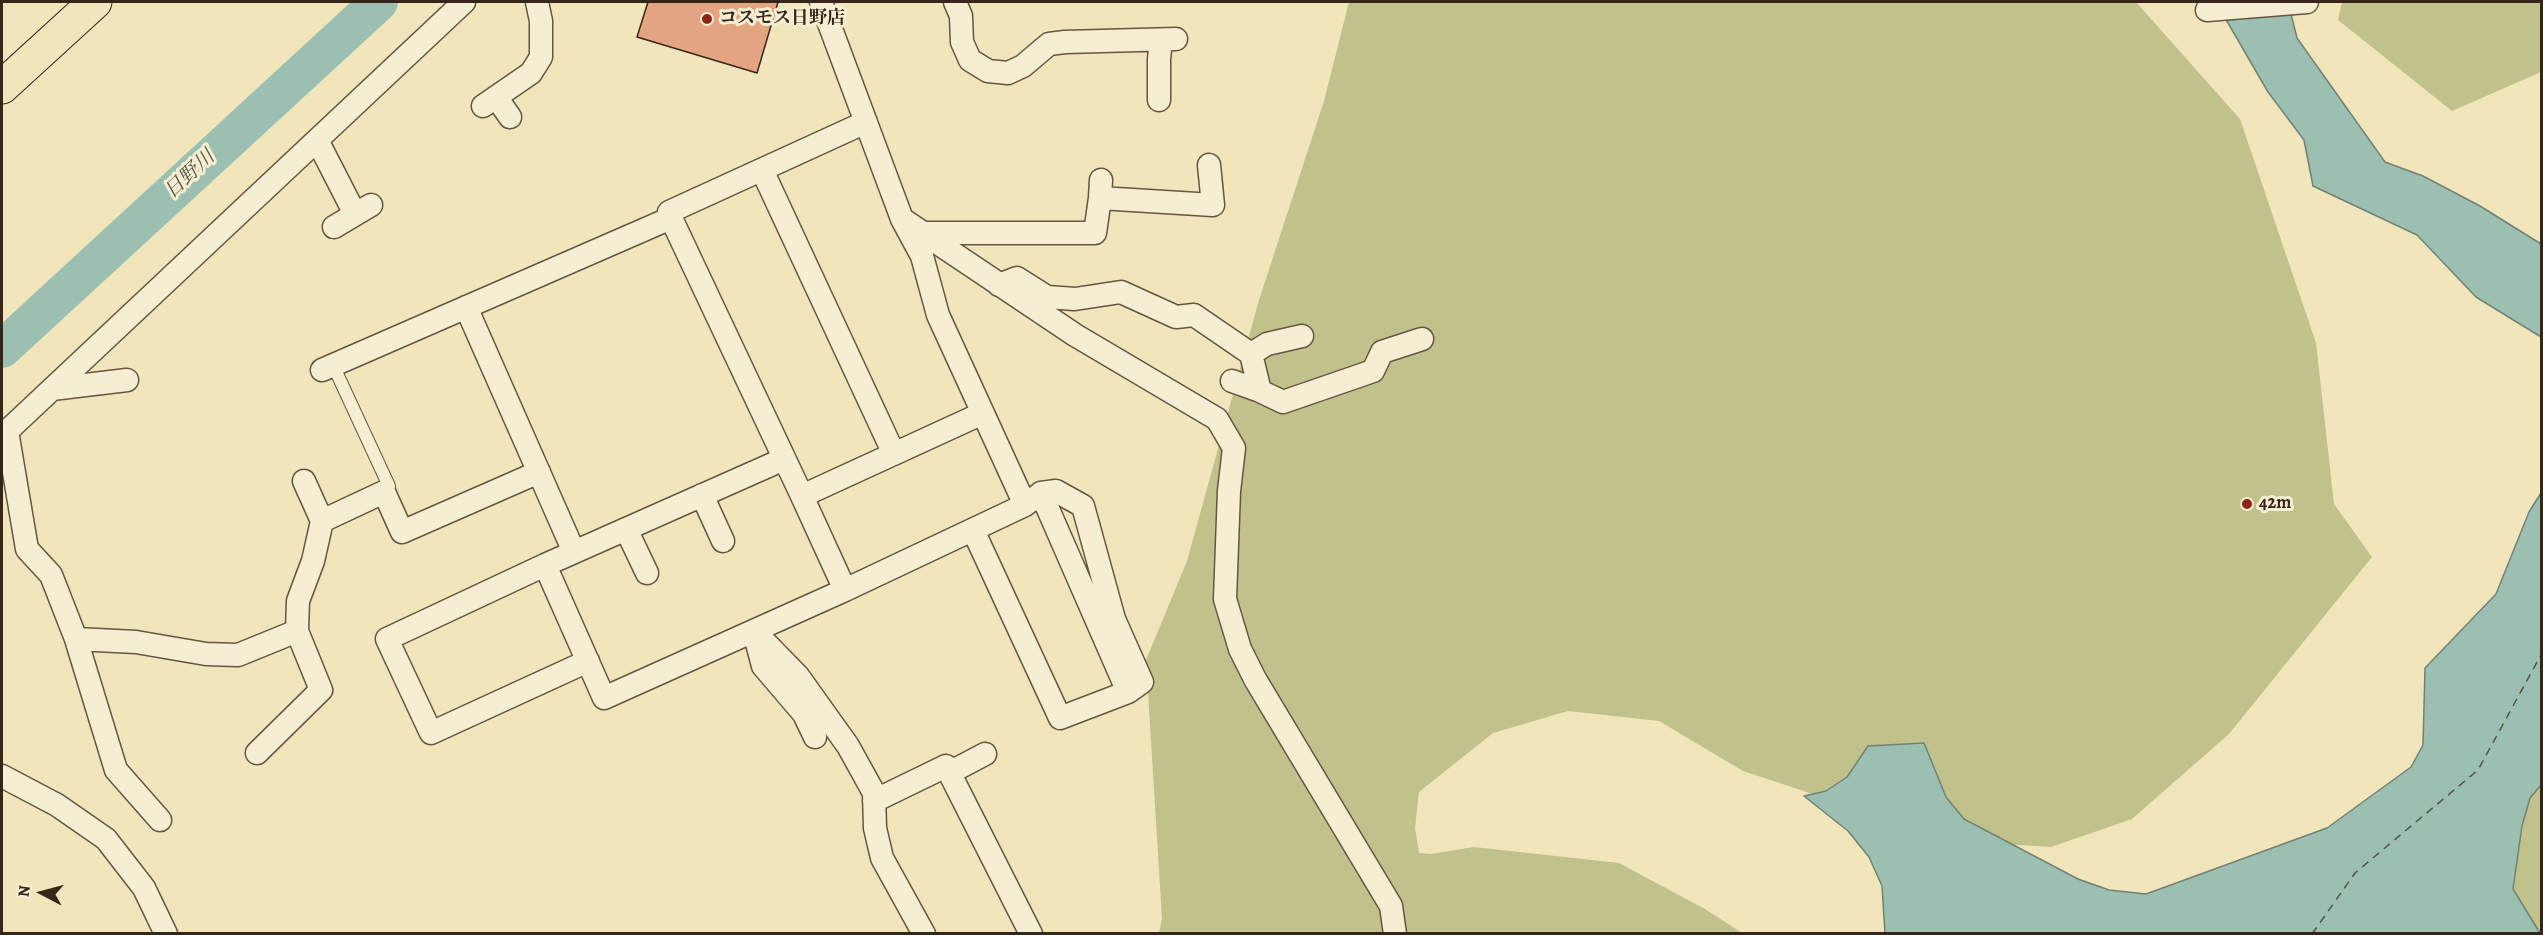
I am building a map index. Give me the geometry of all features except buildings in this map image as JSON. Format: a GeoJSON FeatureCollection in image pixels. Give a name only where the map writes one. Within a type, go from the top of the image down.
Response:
{"type":"FeatureCollection","features":[{"type":"Feature","properties":{"kind":"main road"},"geometry":{"type":"LineString","coordinates":[[2,87],[95,2]]}},
{"type":"Feature","properties":{"kind":"street"},"geometry":{"type":"LineString","coordinates":[[160,820],[116,770],[76,639],[51,575],[27,549],[4,433],[464,2]]}},
{"type":"Feature","properties":{"kind":"street"},"geometry":{"type":"LineString","coordinates":[[510,117],[489,101],[531,72],[541,57],[541,21],[537,2]]}},
{"type":"Feature","properties":{"kind":"street"},"geometry":{"type":"LineString","coordinates":[[821,2],[902,219],[922,256],[938,315],[983,413],[1033,499],[1128,692]]}},
{"type":"Feature","properties":{"kind":"street"},"geometry":{"type":"LineString","coordinates":[[955,2],[961,16],[962,42],[970,60],[988,70],[1008,73],[1023,66],[1049,44],[1168,39],[1158,59],[1159,100]]}},
{"type":"Feature","properties":{"kind":"street"},"geometry":{"type":"LineString","coordinates":[[2207,10],[2307,2]]}},
{"type":"Feature","properties":{"kind":"street"},"geometry":{"type":"LineString","coordinates":[[845,590],[669,212],[866,122]]}},
{"type":"Feature","properties":{"kind":"street"},"geometry":{"type":"LineString","coordinates":[[317,140],[363,210],[334,227]]}},
{"type":"Feature","properties":{"kind":"street"},"geometry":{"type":"LineString","coordinates":[[921,233],[1095,233],[1100,189],[1213,205],[1209,165]]}},
{"type":"Feature","properties":{"kind":"street"},"geometry":{"type":"LineString","coordinates":[[762,170],[894,454]]}},
{"type":"Feature","properties":{"kind":"street"},"geometry":{"type":"LineString","coordinates":[[327,367],[671,218]]}},
{"type":"Feature","properties":{"kind":"street"},"geometry":{"type":"LineString","coordinates":[[902,219],[1075,335],[1217,419],[1234,448],[1229,491],[1226,599],[1240,649],[1255,679],[1391,906],[1395,933]]}},
{"type":"Feature","properties":{"kind":"street"},"geometry":{"type":"LineString","coordinates":[[999,285],[1017,278],[1047,297],[1075,299],[1121,292],[1176,317],[1194,315],[1251,354],[1260,391]]}},
{"type":"Feature","properties":{"kind":"street"},"geometry":{"type":"LineString","coordinates":[[466,307],[574,552]]}},
{"type":"Feature","properties":{"kind":"street"},"geometry":{"type":"LineString","coordinates":[[1251,354],[1267,344],[1302,336]]}},
{"type":"Feature","properties":{"kind":"street"},"geometry":{"type":"LineString","coordinates":[[1232,381],[1283,402],[1373,371],[1382,352],[1422,339]]}},
{"type":"Feature","properties":{"kind":"street"},"geometry":{"type":"LineString","coordinates":[[52,389],[127,380]]}},
{"type":"Feature","properties":{"kind":"street"},"geometry":{"type":"LineString","coordinates":[[802,496],[983,413]]}},
{"type":"Feature","properties":{"kind":"street"},"geometry":{"type":"LineString","coordinates":[[588,662],[431,733],[387,639],[545,565],[784,459]]}},
{"type":"Feature","properties":{"kind":"street"},"geometry":{"type":"LineString","coordinates":[[322,521],[384,492],[402,532],[539,472]]}},
{"type":"Feature","properties":{"kind":"street"},"geometry":{"type":"LineString","coordinates":[[257,753],[321,690],[297,631],[298,601],[313,561],[322,521],[304,482]]}},
{"type":"Feature","properties":{"kind":"street"},"geometry":{"type":"LineString","coordinates":[[545,565],[604,698],[845,590],[1033,499],[1056,491],[1083,506],[1114,619],[1142,682],[1128,692],[1060,718],[973,530]]}},
{"type":"Feature","properties":{"kind":"street"},"geometry":{"type":"LineString","coordinates":[[702,495],[723,542]]}},
{"type":"Feature","properties":{"kind":"street"},"geometry":{"type":"LineString","coordinates":[[626,529],[647,573]]}},
{"type":"Feature","properties":{"kind":"street"},"geometry":{"type":"LineString","coordinates":[[76,639],[136,642],[206,654],[238,655],[297,631]]}},
{"type":"Feature","properties":{"kind":"street"},"geometry":{"type":"LineString","coordinates":[[753,631],[763,666],[804,714],[816,737]]}},
{"type":"Feature","properties":{"kind":"street"},"geometry":{"type":"LineString","coordinates":[[753,631],[798,676],[848,746],[874,793],[875,828],[882,858],[924,933]]}},
{"type":"Feature","properties":{"kind":"street"},"geometry":{"type":"LineString","coordinates":[[949,773],[985,754]]}},
{"type":"Feature","properties":{"kind":"street"},"geometry":{"type":"LineString","coordinates":[[874,801],[946,766],[1031,933]]}},
{"type":"Feature","properties":{"kind":"street"},"geometry":{"type":"LineString","coordinates":[[2,776],[57,805],[106,839],[144,888],[166,933]]}},
{"type":"Feature","properties":{"kind":"lane"},"geometry":{"type":"LineString","coordinates":[[327,367],[389,486],[384,492]]}},
{"type":"Feature","properties":{"kind":"green space"},"geometry":{"type":"Polygon","coordinates":[[[1349,2],[2136,2],[2240,119],[2316,343],[2334,504],[2372,557],[2229,734],[2132,819],[2051,847],[1955,841],[1743,771],[1659,721],[1568,711],[1493,733],[1419,792],[1415,828],[1419,853],[1431,854],[1474,847],[1619,863],[1705,909],[1742,933],[1159,933],[1162,919],[1146,660],[1187,561],[1259,300],[1324,101],[1349,2]]]}},
{"type":"Feature","properties":{"kind":"green space"},"geometry":{"type":"Polygon","coordinates":[[[2342,2],[2541,2],[2541,72],[2452,111],[2338,20],[2342,2]]]}},
{"type":"Feature","properties":{"kind":"green space"},"geometry":{"type":"Polygon","coordinates":[[[2541,777],[2541,933],[2370,934],[2541,777]]]}},
{"type":"Feature","properties":{"kind":"shaded area"},"geometry":{"type":"Polygon","coordinates":[[[2288,2],[2297,38],[2385,162],[2423,176],[2480,206],[2541,244],[2541,337],[2476,297],[2417,235],[2313,186],[2304,140],[2268,92],[2217,4],[2288,2]]]}},
{"type":"Feature","properties":{"kind":"shaded area"},"geometry":{"type":"Polygon","coordinates":[[[2541,493],[2541,785],[2530,798],[2522,826],[2513,889],[2540,933],[1885,933],[1882,886],[1869,857],[1848,831],[1804,796],[1826,791],[1847,777],[1868,746],[1924,743],[1946,797],[1964,819],[2078,879],[2109,890],[2146,894],[2327,828],[2411,767],[2423,745],[2425,668],[2496,594],[2529,512],[2541,493]]]}},
{"type":"Feature","properties":{"kind":"waterway","name":"日野川"},"geometry":{"type":"LineString","coordinates":[[2,349],[379,2]]}},
{"type":"Feature","properties":{"kind":"ferry route"},"geometry":{"type":"LineString","coordinates":[[2312,934],[2355,873],[2478,770],[2542,653]]}},
{"type":"Feature","properties":{"kind":"place","name":"コスモス日野店"},"geometry":{"type":"Point","coordinates":[707,19]}},
{"type":"Feature","properties":{"kind":"place","name":"42m"},"geometry":{"type":"Point","coordinates":[2247,504]}}]}
